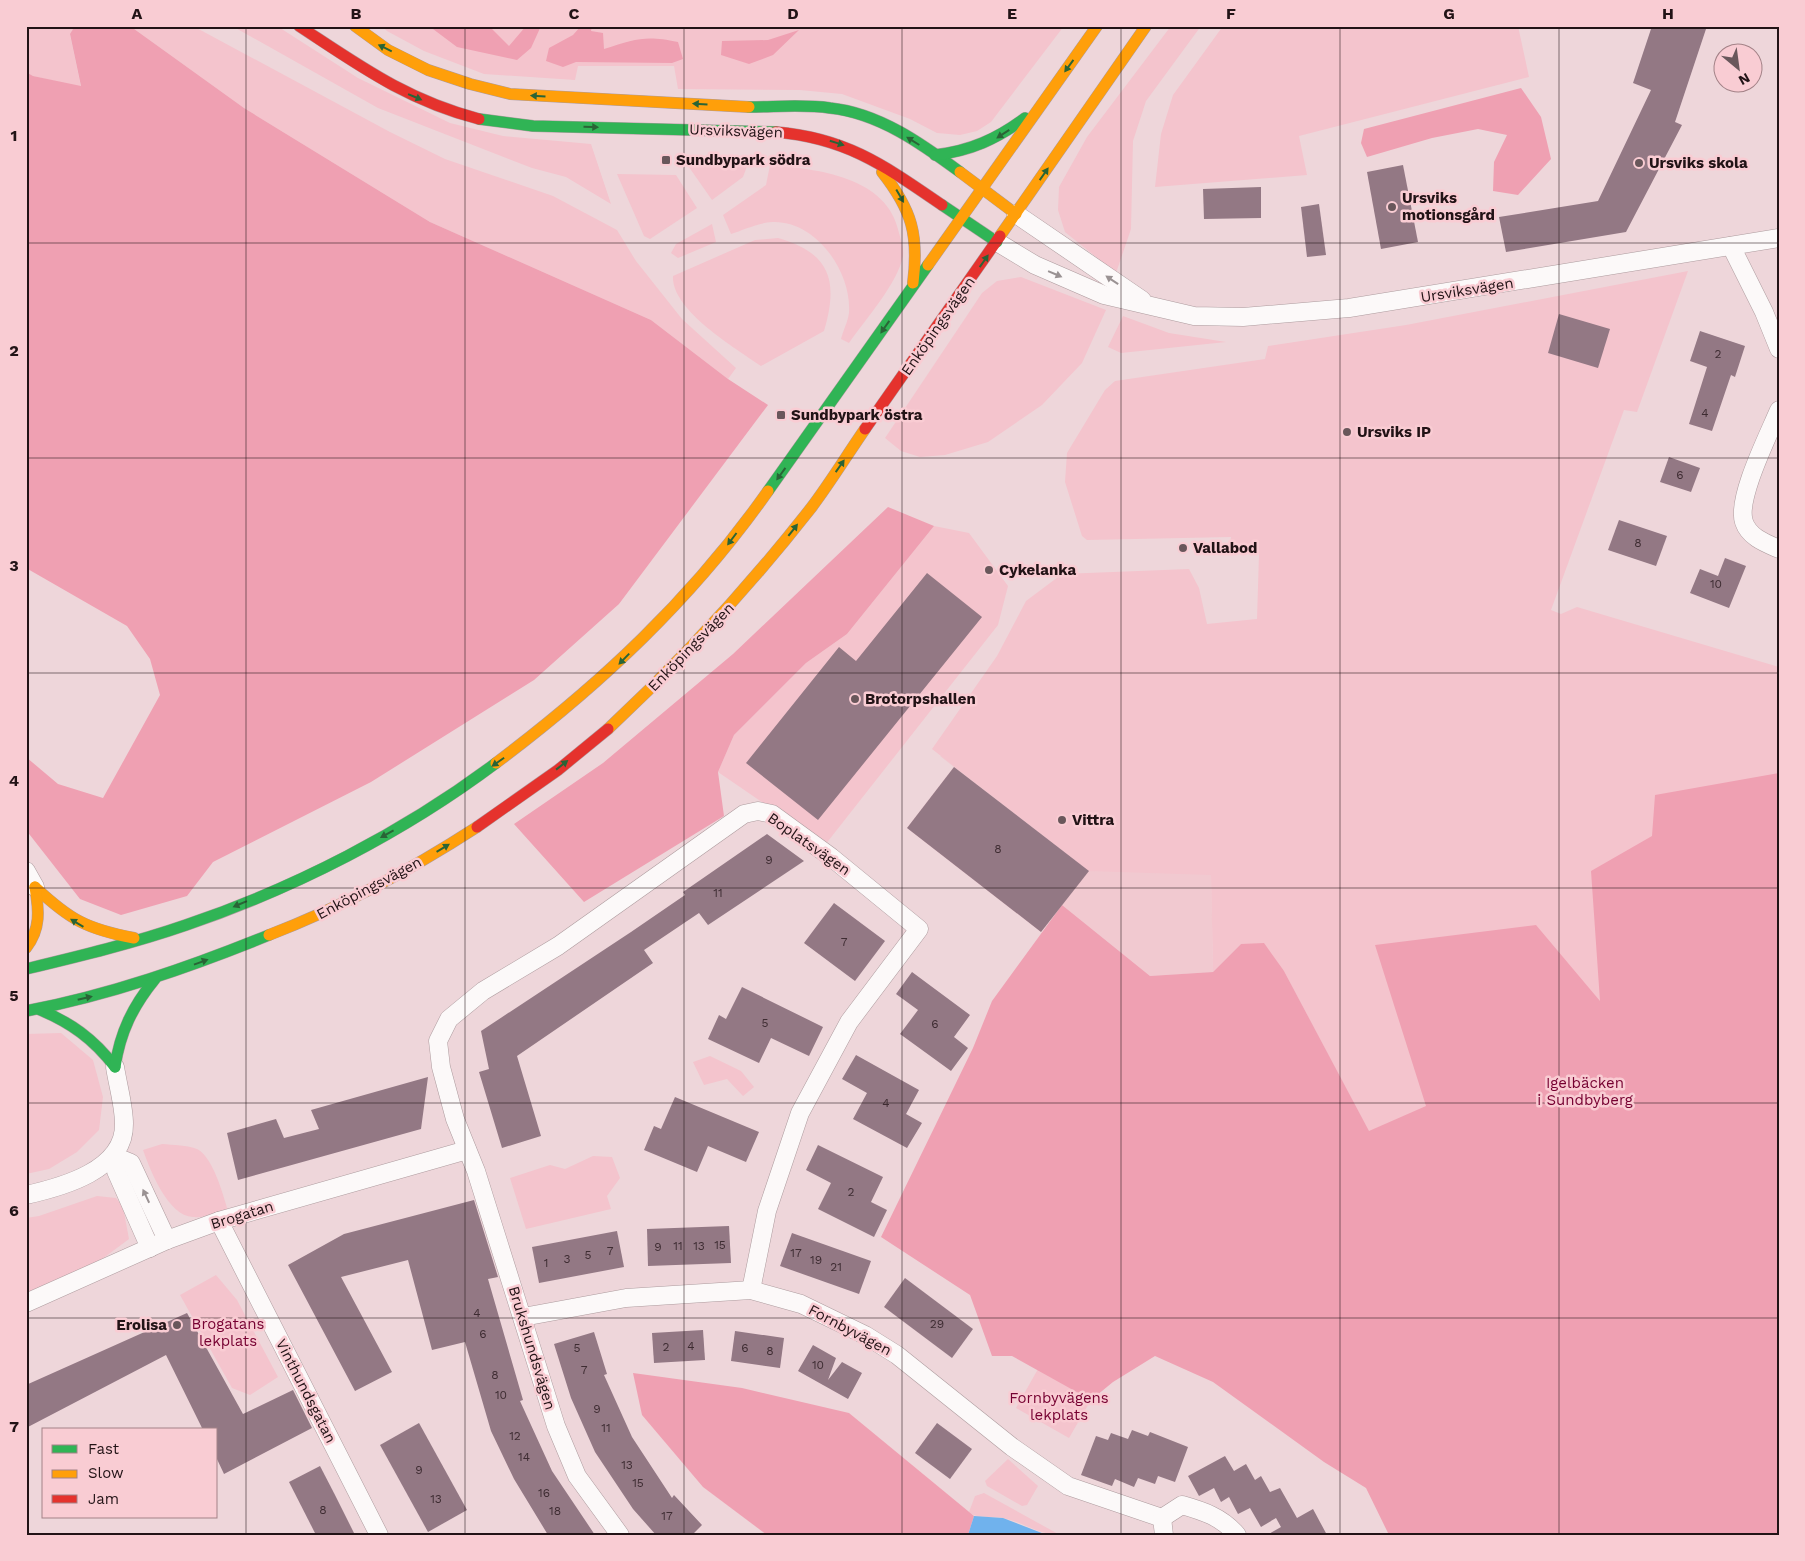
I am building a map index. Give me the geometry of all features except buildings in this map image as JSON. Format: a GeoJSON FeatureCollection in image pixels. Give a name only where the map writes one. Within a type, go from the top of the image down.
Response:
{"type":"FeatureCollection","features":[{"type":"Feature","properties":{"kind":"main road","name":"Ursviksvägen"},"geometry":{"type":"LineString","coordinates":[[299,26],[382,81],[424,101],[490,122],[533,126],[748,130],[801,134],[851,148],[870,158],[997,242]]}},
{"type":"Feature","properties":{"kind":"main road","name":"Ursviksvägen"},"geometry":{"type":"LineString","coordinates":[[355,26],[371,42],[447,78],[481,89],[510,94],[689,104],[830,107],[858,113],[878,122],[935,155],[1016,214]]}},
{"type":"Feature","properties":{"kind":"main road"},"geometry":{"type":"LineString","coordinates":[[26,969],[89,955],[223,911],[296,881],[354,852],[444,800],[506,757],[558,717],[616,667],[669,613],[722,552],[813,430],[1097,26]]}},
{"type":"Feature","properties":{"kind":"main road","name":"Enköpingsvägen"},"geometry":{"type":"LineString","coordinates":[[32,1010],[155,979],[321,914],[396,876],[452,843],[516,799],[591,743],[652,688],[752,582],[812,506],[1146,26]]}},
{"type":"Feature","properties":{"kind":"main road"},"geometry":{"type":"LineString","coordinates":[[935,155],[964,152],[989,142],[1015,126],[1042,104]]}},
{"type":"Feature","properties":{"kind":"main road"},"geometry":{"type":"LineString","coordinates":[[870,158],[895,188],[910,214],[916,233],[917,258],[912,287]]}},
{"type":"Feature","properties":{"kind":"main road"},"geometry":{"type":"LineString","coordinates":[[35,887],[63,913],[80,925],[97,932],[141,939]]}},
{"type":"Feature","properties":{"kind":"main road"},"geometry":{"type":"LineString","coordinates":[[26,948],[38,927],[40,910],[35,887]]}},
{"type":"Feature","properties":{"kind":"main road"},"geometry":{"type":"LineString","coordinates":[[115,1067],[118,1041],[125,1021],[138,1000],[155,979]]}},
{"type":"Feature","properties":{"kind":"main road"},"geometry":{"type":"LineString","coordinates":[[32,1010],[65,1020],[84,1032],[102,1048],[115,1067]]}},
{"type":"Feature","properties":{"kind":"street","name":"Ursviksvägen"},"geometry":{"type":"LineString","coordinates":[[1016,214],[1153,307]]}},
{"type":"Feature","properties":{"kind":"street","name":"Ursviksvägen"},"geometry":{"type":"LineString","coordinates":[[997,242],[1035,265],[1104,295],[1194,316],[1233,317],[1349,308],[1779,238]]}},
{"type":"Feature","properties":{"kind":"street"},"geometry":{"type":"LineString","coordinates":[[1731,246],[1764,312],[1779,349]]}},
{"type":"Feature","properties":{"kind":"street"},"geometry":{"type":"LineString","coordinates":[[1779,410],[1744,496],[1743,521],[1751,534],[1779,549]]}},
{"type":"Feature","properties":{"kind":"street","name":"Boplatsvägen"},"geometry":{"type":"LineString","coordinates":[[467,1150],[455,1119],[442,1067],[438,1041],[449,1019],[483,991],[558,946],[744,814],[758,811],[772,814],[831,857],[919,929],[850,1022],[800,1113],[767,1211],[751,1290]]}},
{"type":"Feature","properties":{"kind":"street"},"geometry":{"type":"LineString","coordinates":[[26,871],[35,887]]}},
{"type":"Feature","properties":{"kind":"street"},"geometry":{"type":"LineString","coordinates":[[26,1195],[46,1190],[93,1171],[114,1156],[121,1140],[124,1125],[115,1067]]}},
{"type":"Feature","properties":{"kind":"street","name":"Brogatan"},"geometry":{"type":"LineString","coordinates":[[26,1303],[167,1240],[219,1221],[467,1150]]}},
{"type":"Feature","properties":{"kind":"street","name":"Brukshundsvägen"},"geometry":{"type":"LineString","coordinates":[[467,1150],[523,1317],[556,1426],[577,1476],[620,1535]]}},
{"type":"Feature","properties":{"kind":"street"},"geometry":{"type":"LineString","coordinates":[[114,1156],[131,1163],[167,1240]]}},
{"type":"Feature","properties":{"kind":"street"},"geometry":{"type":"LineString","coordinates":[[114,1156],[116,1171],[150,1248]]}},
{"type":"Feature","properties":{"kind":"street","name":"Vinthundsgatan"},"geometry":{"type":"LineString","coordinates":[[219,1221],[379,1535]]}},
{"type":"Feature","properties":{"kind":"street","name":"Fornbyvägen"},"geometry":{"type":"LineString","coordinates":[[523,1317],[626,1298],[751,1290],[801,1304],[865,1335],[897,1355],[1012,1447],[1068,1486],[1163,1527],[1182,1505],[1209,1513],[1230,1527],[1237,1535]]}},
{"type":"Feature","properties":{"kind":"shaded area","name":"Vittra"},"geometry":{"type":"Polygon","coordinates":[[[940,756],[1210,812],[1213,972],[1150,976],[1062,905],[1041,932],[907,828],[954,767],[940,756]]]}},
{"type":"Feature","properties":{"kind":"green space"},"geometry":{"type":"Polygon","coordinates":[[[26,26],[75,26],[70,35],[81,87],[33,76],[26,72],[26,26]]]}},
{"type":"Feature","properties":{"kind":"green space"},"geometry":{"type":"Polygon","coordinates":[[[75,26],[130,26],[244,108],[430,222],[651,320],[728,379],[768,405],[619,604],[534,680],[371,782],[213,862],[187,896],[121,915],[80,899],[26,830],[26,757],[58,784],[103,798],[160,695],[150,659],[127,626],[26,568],[26,72],[33,76],[81,86],[70,34],[75,26]]]}},
{"type":"Feature","properties":{"kind":"green space"},"geometry":{"type":"Polygon","coordinates":[[[130,26],[193,26],[390,132],[445,159],[553,196],[617,230],[636,261],[682,319],[736,368],[728,379],[651,320],[430,222],[244,108],[130,26]]]}},
{"type":"Feature","properties":{"kind":"green space"},"geometry":{"type":"Polygon","coordinates":[[[232,26],[277,26],[358,78],[450,123],[503,136],[591,144],[611,204],[566,177],[532,168],[378,108],[232,26]]]}},
{"type":"Feature","properties":{"kind":"green space"},"geometry":{"type":"Polygon","coordinates":[[[382,26],[1064,26],[991,122],[977,131],[960,135],[937,133],[910,119],[842,94],[800,90],[678,89],[674,66],[578,66],[575,80],[484,74],[424,51],[387,31],[382,26]]]}},
{"type":"Feature","properties":{"kind":"green space"},"geometry":{"type":"Polygon","coordinates":[[[429,26],[489,26],[509,46],[526,26],[541,26],[531,48],[517,60],[457,47],[429,26]]]}},
{"type":"Feature","properties":{"kind":"green space"},"geometry":{"type":"Polygon","coordinates":[[[581,26],[592,26],[591,31],[603,33],[604,49],[641,39],[667,40],[678,42],[683,59],[672,63],[576,62],[563,67],[546,61],[549,48],[573,35],[581,26]]]}},
{"type":"Feature","properties":{"kind":"green space"},"geometry":{"type":"Polygon","coordinates":[[[1171,26],[1201,26],[1146,101],[1133,141],[1131,229],[1116,273],[1065,232],[1058,210],[1059,187],[1087,137],[1171,26]]]}},
{"type":"Feature","properties":{"kind":"green space"},"geometry":{"type":"Polygon","coordinates":[[[1223,26],[1518,26],[1529,77],[1299,136],[1307,175],[1155,187],[1161,134],[1173,95],[1223,26]]]}},
{"type":"Feature","properties":{"kind":"green space"},"geometry":{"type":"Polygon","coordinates":[[[799,30],[773,55],[749,64],[721,55],[722,41],[768,40],[799,30]]]}},
{"type":"Feature","properties":{"kind":"green space"},"geometry":{"type":"Polygon","coordinates":[[[1521,88],[1541,117],[1551,159],[1518,195],[1493,191],[1494,162],[1507,135],[1478,129],[1432,138],[1367,157],[1361,143],[1364,129],[1521,88]]]}},
{"type":"Feature","properties":{"kind":"green space"},"geometry":{"type":"Polygon","coordinates":[[[684,160],[749,161],[743,177],[712,200],[684,160]]]}},
{"type":"Feature","properties":{"kind":"green space"},"geometry":{"type":"Polygon","coordinates":[[[770,165],[808,169],[848,179],[865,187],[881,199],[892,214],[903,247],[900,267],[888,289],[849,343],[841,339],[849,313],[844,281],[838,266],[828,251],[816,239],[803,230],[788,224],[772,222],[756,225],[731,234],[723,215],[766,185],[770,165]]]}},
{"type":"Feature","properties":{"kind":"green space"},"geometry":{"type":"Polygon","coordinates":[[[617,174],[676,175],[697,208],[650,239],[644,236],[617,174]]]}},
{"type":"Feature","properties":{"kind":"green space"},"geometry":{"type":"Polygon","coordinates":[[[712,224],[716,242],[678,258],[671,253],[676,244],[712,224]]]}},
{"type":"Feature","properties":{"kind":"green space"},"geometry":{"type":"Polygon","coordinates":[[[778,238],[796,244],[809,252],[826,271],[830,283],[828,313],[824,331],[761,366],[721,339],[693,315],[682,302],[675,289],[673,276],[755,240],[778,238]]]}},
{"type":"Feature","properties":{"kind":"green space","name":"Igelbäcken i Sundbyberg"},"geometry":{"type":"Polygon","coordinates":[[[1688,271],[1637,412],[1624,410],[1551,610],[1561,614],[1577,607],[1779,667],[1779,1535],[1381,1126],[1369,1132],[1284,971],[1241,944],[1213,972],[1211,875],[1089,871],[932,749],[997,656],[1026,601],[1062,574],[1189,569],[1199,588],[1207,624],[1257,619],[1259,554],[1229,548],[1231,537],[1087,540],[1082,536],[1065,482],[1067,453],[1105,390],[1115,381],[1265,359],[1268,346],[1406,325],[1688,271]]]}},
{"type":"Feature","properties":{"kind":"green space"},"geometry":{"type":"Polygon","coordinates":[[[1021,277],[1106,310],[1082,363],[1042,405],[988,442],[945,455],[920,457],[901,451],[885,438],[982,293],[997,281],[1021,277]]]}},
{"type":"Feature","properties":{"kind":"green space"},"geometry":{"type":"Polygon","coordinates":[[[1123,316],[1169,333],[1226,342],[1121,353],[1108,347],[1123,316]]]}},
{"type":"Feature","properties":{"kind":"green space"},"geometry":{"type":"Polygon","coordinates":[[[888,507],[934,526],[847,634],[806,663],[734,735],[718,772],[724,816],[584,902],[514,824],[603,763],[733,654],[888,507]]]}},
{"type":"Feature","properties":{"kind":"green space","name":"Brotorpshallen"},"geometry":{"type":"Polygon","coordinates":[[[934,526],[969,533],[1008,586],[998,625],[825,845],[718,772],[734,735],[806,663],[847,634],[934,526]]]}},
{"type":"Feature","properties":{"kind":"green space","name":"Igelbäcken i Sundbyberg"},"geometry":{"type":"Polygon","coordinates":[[[1779,773],[1779,1535],[1389,1535],[1366,1488],[1324,1462],[1213,1382],[1155,1356],[1113,1382],[1091,1400],[1012,1356],[992,1356],[970,1295],[881,1237],[973,1048],[992,1001],[1062,905],[1150,976],[1213,972],[1241,944],[1264,943],[1284,971],[1369,1131],[1426,1106],[1375,945],[1536,925],[1600,1001],[1591,871],[1652,836],[1655,795],[1779,773]]]}},
{"type":"Feature","properties":{"kind":"green space"},"geometry":{"type":"Polygon","coordinates":[[[61,1033],[93,1060],[103,1097],[99,1130],[77,1152],[49,1169],[26,1174],[26,1034],[61,1033]]]}},
{"type":"Feature","properties":{"kind":"green space"},"geometry":{"type":"Polygon","coordinates":[[[710,1056],[741,1071],[754,1087],[743,1096],[727,1079],[704,1085],[693,1062],[710,1056]]]}},
{"type":"Feature","properties":{"kind":"green space"},"geometry":{"type":"Polygon","coordinates":[[[162,1144],[180,1145],[197,1149],[203,1153],[217,1177],[228,1211],[193,1217],[184,1215],[168,1201],[155,1180],[143,1150],[162,1144]]]}},
{"type":"Feature","properties":{"kind":"green space"},"geometry":{"type":"Polygon","coordinates":[[[593,1156],[612,1157],[620,1178],[607,1196],[611,1209],[526,1229],[510,1178],[550,1165],[565,1169],[593,1156]]]}},
{"type":"Feature","properties":{"kind":"green space"},"geometry":{"type":"Polygon","coordinates":[[[97,1196],[116,1198],[123,1207],[129,1239],[98,1262],[26,1294],[26,1218],[39,1216],[97,1196]]]}},
{"type":"Feature","properties":{"kind":"green space","name":"Brogatans lekplats"},"geometry":{"type":"Polygon","coordinates":[[[216,1275],[237,1300],[278,1377],[250,1395],[232,1388],[180,1295],[216,1275]]]}},
{"type":"Feature","properties":{"kind":"green space","name":"Fornbyvägens lekplats"},"geometry":{"type":"Polygon","coordinates":[[[1038,1369],[1091,1400],[1069,1438],[1016,1408],[1038,1369]]]}},
{"type":"Feature","properties":{"kind":"green space"},"geometry":{"type":"Polygon","coordinates":[[[633,1373],[742,1388],[849,1413],[974,1516],[968,1535],[767,1535],[703,1487],[642,1415],[633,1373]]]}},
{"type":"Feature","properties":{"kind":"green space"},"geometry":{"type":"Polygon","coordinates":[[[1008,1459],[1038,1486],[1027,1505],[1022,1506],[987,1486],[985,1481],[1008,1459]]]}},
{"type":"Feature","properties":{"kind":"green space"},"geometry":{"type":"Polygon","coordinates":[[[984,1493],[1060,1535],[1038,1531],[1003,1518],[981,1517],[969,1512],[975,1496],[984,1493]]]}},
{"type":"Feature","properties":{"kind":"water"},"geometry":{"type":"Polygon","coordinates":[[[974,1516],[1003,1518],[1047,1535],[968,1535],[974,1516]]]}},
{"type":"Feature","properties":{"kind":"traffic: fast"},"geometry":{"type":"LineString","coordinates":[[749,107],[820,107],[866,116],[899,131],[960,172]]}},
{"type":"Feature","properties":{"kind":"traffic: fast"},"geometry":{"type":"LineString","coordinates":[[935,155],[983,143],[1025,118]]}},
{"type":"Feature","properties":{"kind":"traffic: fast"},"geometry":{"type":"LineString","coordinates":[[479,119],[533,126],[776,132]]}},
{"type":"Feature","properties":{"kind":"traffic: fast"},"geometry":{"type":"LineString","coordinates":[[942,205],[997,242]]}},
{"type":"Feature","properties":{"kind":"traffic: fast"},"geometry":{"type":"LineString","coordinates":[[768,491],[928,265]]}},
{"type":"Feature","properties":{"kind":"traffic: fast"},"geometry":{"type":"LineString","coordinates":[[26,969],[166,932],[267,894],[308,876],[386,835],[461,788],[496,763]]}},
{"type":"Feature","properties":{"kind":"traffic: fast"},"geometry":{"type":"LineString","coordinates":[[26,1011],[88,997],[149,979],[269,935]]}},
{"type":"Feature","properties":{"kind":"traffic: fast"},"geometry":{"type":"LineString","coordinates":[[115,1067],[124,1031],[134,1009],[155,979]]}},
{"type":"Feature","properties":{"kind":"traffic: fast"},"geometry":{"type":"LineString","coordinates":[[38,1009],[81,1032],[99,1048],[115,1067]]}},
{"type":"Feature","properties":{"kind":"traffic: slow"},"geometry":{"type":"LineString","coordinates":[[355,26],[388,50],[428,70],[470,84],[510,94],[749,107]]}},
{"type":"Feature","properties":{"kind":"traffic: slow"},"geometry":{"type":"LineString","coordinates":[[928,265],[1097,26]]}},
{"type":"Feature","properties":{"kind":"traffic: slow"},"geometry":{"type":"LineString","coordinates":[[1000,236],[1146,26]]}},
{"type":"Feature","properties":{"kind":"traffic: slow"},"geometry":{"type":"LineString","coordinates":[[882,172],[907,211],[911,224],[915,251],[913,283]]}},
{"type":"Feature","properties":{"kind":"traffic: slow"},"geometry":{"type":"LineString","coordinates":[[960,172],[1016,214]]}},
{"type":"Feature","properties":{"kind":"traffic: slow"},"geometry":{"type":"LineString","coordinates":[[608,729],[688,650],[739,595],[818,498],[865,429]]}},
{"type":"Feature","properties":{"kind":"traffic: slow"},"geometry":{"type":"LineString","coordinates":[[496,763],[572,702],[643,638],[708,568],[768,491]]}},
{"type":"Feature","properties":{"kind":"traffic: slow"},"geometry":{"type":"LineString","coordinates":[[269,935],[350,900],[427,858],[477,827]]}},
{"type":"Feature","properties":{"kind":"traffic: slow"},"geometry":{"type":"LineString","coordinates":[[35,887],[59,908],[80,922],[104,931],[134,938]]}},
{"type":"Feature","properties":{"kind":"traffic: slow"},"geometry":{"type":"LineString","coordinates":[[26,948],[34,934],[38,919],[35,887]]}},
{"type":"Feature","properties":{"kind":"traffic: jam"},"geometry":{"type":"LineString","coordinates":[[299,26],[364,68],[406,92],[453,111],[479,119]]}},
{"type":"Feature","properties":{"kind":"traffic: jam"},"geometry":{"type":"LineString","coordinates":[[776,132],[801,135],[845,147],[883,166],[942,205]]}},
{"type":"Feature","properties":{"kind":"traffic: jam"},"geometry":{"type":"LineString","coordinates":[[865,429],[1000,236]]}},
{"type":"Feature","properties":{"kind":"traffic: jam"},"geometry":{"type":"LineString","coordinates":[[477,827],[558,770],[608,729]]}},
{"type":"Feature","properties":{"kind":"place","name":"Sundbypark södra"},"geometry":{"type":"Point","coordinates":[666,160]}},
{"type":"Feature","properties":{"kind":"place","name":"Ursviks skola"},"geometry":{"type":"Point","coordinates":[1639,163]}},
{"type":"Feature","properties":{"kind":"place","name":"Ursviks motionsgård"},"geometry":{"type":"Point","coordinates":[1392,207]}},
{"type":"Feature","properties":{"kind":"place","name":"Sundbypark östra"},"geometry":{"type":"Point","coordinates":[781,415]}},
{"type":"Feature","properties":{"kind":"place","name":"Ursviks IP"},"geometry":{"type":"Point","coordinates":[1347,432]}},
{"type":"Feature","properties":{"kind":"place","name":"Vallabod"},"geometry":{"type":"Point","coordinates":[1183,548]}},
{"type":"Feature","properties":{"kind":"place","name":"Cykelanka"},"geometry":{"type":"Point","coordinates":[989,570]}},
{"type":"Feature","properties":{"kind":"place","name":"Brotorpshallen"},"geometry":{"type":"Point","coordinates":[855,699]}},
{"type":"Feature","properties":{"kind":"place","name":"Vittra"},"geometry":{"type":"Point","coordinates":[1062,820]}},
{"type":"Feature","properties":{"kind":"place","name":"Erolisa"},"geometry":{"type":"Point","coordinates":[177,1325]}}]}
